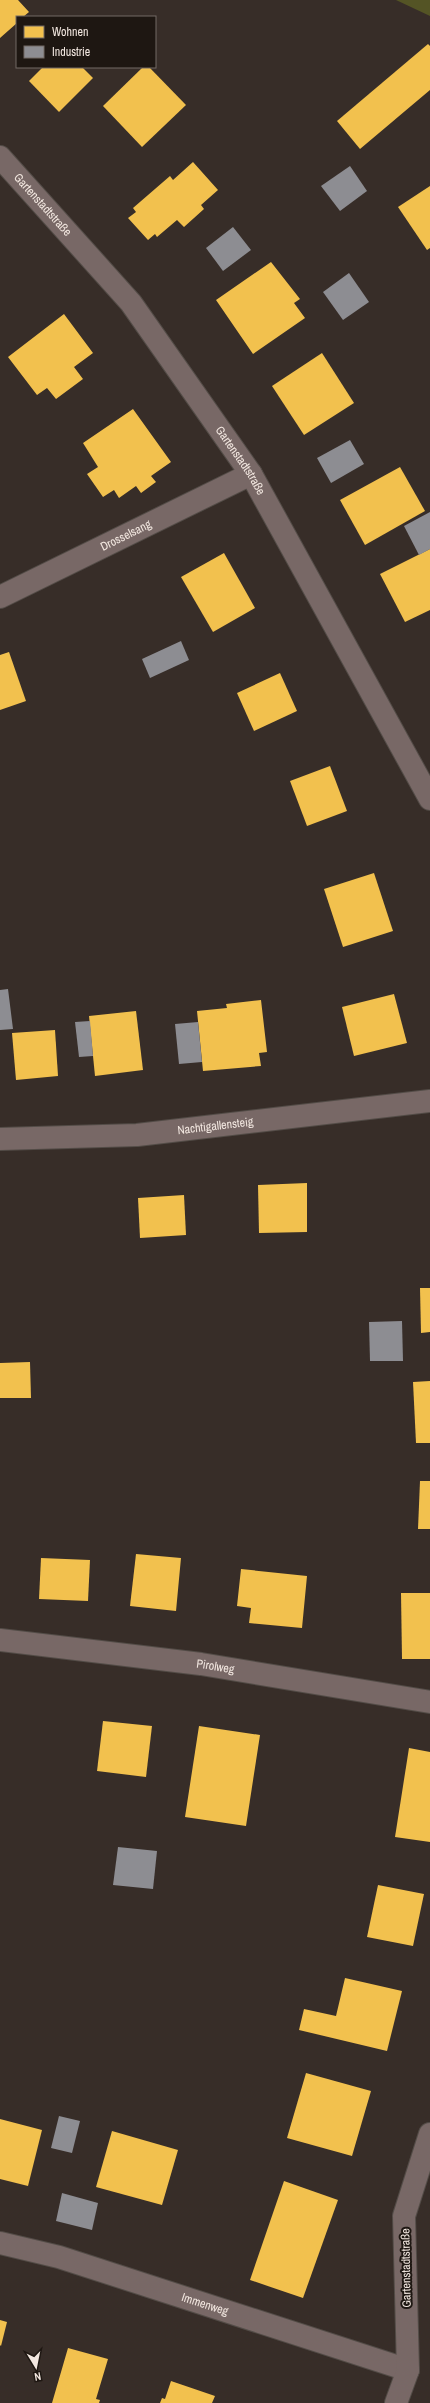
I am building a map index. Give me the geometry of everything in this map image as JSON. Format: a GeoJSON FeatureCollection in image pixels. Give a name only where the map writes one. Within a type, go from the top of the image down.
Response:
{"type":"FeatureCollection","features":[{"type":"Feature","properties":{"kind":"street","name":"Gartenstadtstraße"},"geometry":{"type":"LineString","coordinates":[[0,157],[131,303],[252,474],[430,798]]}},
{"type":"Feature","properties":{"kind":"street","name":"Drosselsang"},"geometry":{"type":"LineString","coordinates":[[0,597],[252,474]]}},
{"type":"Feature","properties":{"kind":"street","name":"Nachtigallensteig"},"geometry":{"type":"LineString","coordinates":[[0,1139],[137,1134],[430,1101]]}},
{"type":"Feature","properties":{"kind":"street","name":"Pirolweg"},"geometry":{"type":"LineString","coordinates":[[0,1640],[201,1664],[430,1702]]}},
{"type":"Feature","properties":{"kind":"street","name":"Gartenstadtstraße"},"geometry":{"type":"LineString","coordinates":[[396,2403],[408,2370],[404,2216],[430,2134]]}},
{"type":"Feature","properties":{"kind":"street","name":"Immenweg"},"geometry":{"type":"LineString","coordinates":[[0,2243],[58,2257],[408,2370]]}},
{"type":"Feature","properties":{"kind":"shaded area"},"geometry":{"type":"Polygon","coordinates":[[[396,0],[430,0],[430,16],[396,0]]]}},
{"type":"Feature","properties":{"kind":"building: Wohnen"},"geometry":{"type":"Polygon","coordinates":[[[0,0],[18,0],[29,12],[24,16],[16,16],[16,24],[0,38],[0,0]]]}},
{"type":"Feature","properties":{"kind":"building: Wohnen"},"geometry":{"type":"Polygon","coordinates":[[[428,44],[430,46],[430,90],[360,149],[337,121],[428,44]]]}},
{"type":"Feature","properties":{"kind":"building: Wohnen"},"geometry":{"type":"Polygon","coordinates":[[[42,68],[83,68],[93,78],[59,112],[29,81],[42,68]]]}},
{"type":"Feature","properties":{"kind":"building: Wohnen"},"geometry":{"type":"Polygon","coordinates":[[[142,68],[150,68],[186,105],[142,147],[103,106],[142,68]]]}},
{"type":"Feature","properties":{"kind":"building: Wohnen"},"geometry":{"type":"Polygon","coordinates":[[[193,162],[218,190],[201,205],[204,209],[184,227],[177,220],[157,237],[155,234],[148,240],[128,218],[136,212],[133,208],[170,176],[173,180],[193,162]]]}},
{"type":"Feature","properties":{"kind":"building: Wohnen"},"geometry":{"type":"Polygon","coordinates":[[[430,186],[430,248],[427,250],[398,207],[430,186]]]}},
{"type":"Feature","properties":{"kind":"building: Wohnen"},"geometry":{"type":"Polygon","coordinates":[[[271,262],[300,299],[294,303],[305,318],[253,354],[216,300],[271,262]]]}},
{"type":"Feature","properties":{"kind":"building: Wohnen"},"geometry":{"type":"Polygon","coordinates":[[[64,314],[93,353],[74,367],[83,379],[56,399],[47,388],[37,395],[8,357],[64,314]]]}},
{"type":"Feature","properties":{"kind":"building: Wohnen"},"geometry":{"type":"Polygon","coordinates":[[[322,353],[354,403],[304,435],[272,386],[322,353]]]}},
{"type":"Feature","properties":{"kind":"building: Wohnen"},"geometry":{"type":"Polygon","coordinates":[[[133,409],[171,462],[151,476],[156,482],[141,493],[136,486],[119,498],[114,490],[103,497],[87,474],[98,467],[83,443],[133,409]]]}},
{"type":"Feature","properties":{"kind":"building: Wohnen"},"geometry":{"type":"Polygon","coordinates":[[[400,467],[425,511],[365,545],[340,500],[400,467]]]}},
{"type":"Feature","properties":{"kind":"building: Wohnen"},"geometry":{"type":"Polygon","coordinates":[[[430,549],[430,610],[405,622],[380,574],[430,549]]]}},
{"type":"Feature","properties":{"kind":"building: Wohnen"},"geometry":{"type":"Polygon","coordinates":[[[224,553],[255,608],[213,632],[181,577],[224,553]]]}},
{"type":"Feature","properties":{"kind":"building: Wohnen"},"geometry":{"type":"Polygon","coordinates":[[[9,652],[26,701],[0,710],[0,655],[9,652]]]}},
{"type":"Feature","properties":{"kind":"building: Wohnen"},"geometry":{"type":"Polygon","coordinates":[[[280,673],[297,711],[254,731],[237,693],[280,673]]]}},
{"type":"Feature","properties":{"kind":"building: Wohnen"},"geometry":{"type":"Polygon","coordinates":[[[330,766],[347,811],[307,826],[290,781],[330,766]]]}},
{"type":"Feature","properties":{"kind":"building: Wohnen"},"geometry":{"type":"Polygon","coordinates":[[[374,873],[393,931],[343,947],[324,889],[374,873]]]}},
{"type":"Feature","properties":{"kind":"building: Wohnen"},"geometry":{"type":"Polygon","coordinates":[[[394,994],[407,1043],[354,1056],[342,1007],[394,994]]]}},
{"type":"Feature","properties":{"kind":"building: Wohnen"},"geometry":{"type":"Polygon","coordinates":[[[261,1000],[267,1052],[259,1053],[261,1066],[203,1071],[197,1011],[227,1008],[226,1004],[261,1000]]]}},
{"type":"Feature","properties":{"kind":"building: Wohnen"},"geometry":{"type":"Polygon","coordinates":[[[136,1011],[143,1070],[95,1076],[89,1016],[136,1011]]]}},
{"type":"Feature","properties":{"kind":"building: Wohnen"},"geometry":{"type":"Polygon","coordinates":[[[55,1030],[58,1076],[16,1080],[12,1033],[55,1030]]]}},
{"type":"Feature","properties":{"kind":"building: Wohnen"},"geometry":{"type":"Polygon","coordinates":[[[307,1183],[307,1232],[259,1233],[258,1185],[307,1183]]]}},
{"type":"Feature","properties":{"kind":"building: Wohnen"},"geometry":{"type":"Polygon","coordinates":[[[184,1195],[186,1235],[140,1238],[138,1198],[184,1195]]]}},
{"type":"Feature","properties":{"kind":"building: Wohnen"},"geometry":{"type":"Polygon","coordinates":[[[420,1288],[430,1288],[430,1332],[421,1333],[420,1288]]]}},
{"type":"Feature","properties":{"kind":"building: Wohnen"},"geometry":{"type":"Polygon","coordinates":[[[30,1362],[31,1398],[0,1398],[0,1363],[30,1362]]]}},
{"type":"Feature","properties":{"kind":"building: Wohnen"},"geometry":{"type":"Polygon","coordinates":[[[430,1381],[430,1443],[416,1443],[413,1382],[430,1381]]]}},
{"type":"Feature","properties":{"kind":"building: Wohnen"},"geometry":{"type":"Polygon","coordinates":[[[420,1481],[430,1481],[430,1529],[418,1529],[420,1481]]]}},
{"type":"Feature","properties":{"kind":"building: Wohnen"},"geometry":{"type":"Polygon","coordinates":[[[136,1554],[181,1558],[176,1611],[130,1606],[136,1554]]]}},
{"type":"Feature","properties":{"kind":"building: Wohnen"},"geometry":{"type":"Polygon","coordinates":[[[41,1558],[90,1560],[88,1601],[39,1599],[41,1558]]]}},
{"type":"Feature","properties":{"kind":"building: Wohnen"},"geometry":{"type":"Polygon","coordinates":[[[241,1569],[307,1576],[302,1628],[249,1623],[251,1608],[237,1606],[241,1569]]]}},
{"type":"Feature","properties":{"kind":"building: Wohnen"},"geometry":{"type":"Polygon","coordinates":[[[401,1593],[430,1593],[430,1659],[402,1659],[401,1593]]]}},
{"type":"Feature","properties":{"kind":"building: Wohnen"},"geometry":{"type":"Polygon","coordinates":[[[103,1721],[152,1726],[146,1777],[97,1771],[103,1721]]]}},
{"type":"Feature","properties":{"kind":"building: Wohnen"},"geometry":{"type":"Polygon","coordinates":[[[199,1726],[260,1735],[246,1826],[185,1817],[199,1726]]]}},
{"type":"Feature","properties":{"kind":"building: Wohnen"},"geometry":{"type":"Polygon","coordinates":[[[409,1748],[430,1752],[430,1842],[395,1837],[409,1748]]]}},
{"type":"Feature","properties":{"kind":"building: Wohnen"},"geometry":{"type":"Polygon","coordinates":[[[378,1885],[424,1894],[413,1946],[367,1937],[378,1885]]]}},
{"type":"Feature","properties":{"kind":"building: Wohnen"},"geometry":{"type":"Polygon","coordinates":[[[345,1978],[402,1991],[387,2051],[299,2030],[304,2009],[336,2016],[345,1978]]]}},
{"type":"Feature","properties":{"kind":"building: Wohnen"},"geometry":{"type":"Polygon","coordinates":[[[306,2073],[371,2091],[352,2156],[287,2138],[306,2073]]]}},
{"type":"Feature","properties":{"kind":"building: Wohnen"},"geometry":{"type":"Polygon","coordinates":[[[0,2119],[42,2130],[28,2186],[0,2179],[0,2119]]]}},
{"type":"Feature","properties":{"kind":"building: Wohnen"},"geometry":{"type":"Polygon","coordinates":[[[112,2131],[178,2150],[162,2205],[96,2187],[112,2131]]]}},
{"type":"Feature","properties":{"kind":"building: Wohnen"},"geometry":{"type":"Polygon","coordinates":[[[284,2181],[338,2200],[303,2298],[250,2280],[284,2181]]]}},
{"type":"Feature","properties":{"kind":"building: Wohnen"},"geometry":{"type":"Polygon","coordinates":[[[0,2320],[7,2322],[1,2346],[0,2345],[0,2320]]]}},
{"type":"Feature","properties":{"kind":"building: Wohnen"},"geometry":{"type":"Polygon","coordinates":[[[68,2348],[108,2359],[96,2399],[100,2400],[99,2403],[52,2403],[68,2348]]]}},
{"type":"Feature","properties":{"kind":"building: Wohnen"},"geometry":{"type":"Polygon","coordinates":[[[171,2381],[215,2396],[212,2403],[160,2403],[162,2398],[165,2399],[171,2381]]]}},
{"type":"Feature","properties":{"kind":"building: Industrie"},"geometry":{"type":"Polygon","coordinates":[[[350,166],[367,191],[340,211],[321,186],[350,166]]]}},
{"type":"Feature","properties":{"kind":"building: Industrie"},"geometry":{"type":"Polygon","coordinates":[[[233,227],[251,250],[223,271],[206,248],[233,227]]]}},
{"type":"Feature","properties":{"kind":"building: Industrie"},"geometry":{"type":"Polygon","coordinates":[[[349,273],[369,302],[343,320],[323,292],[349,273]]]}},
{"type":"Feature","properties":{"kind":"building: Industrie"},"geometry":{"type":"Polygon","coordinates":[[[350,440],[364,464],[331,483],[317,458],[350,440]]]}},
{"type":"Feature","properties":{"kind":"building: Industrie"},"geometry":{"type":"Polygon","coordinates":[[[430,512],[430,549],[419,555],[404,526],[430,512]]]}},
{"type":"Feature","properties":{"kind":"building: Industrie"},"geometry":{"type":"Polygon","coordinates":[[[181,641],[189,660],[150,678],[142,659],[181,641]]]}},
{"type":"Feature","properties":{"kind":"building: Industrie"},"geometry":{"type":"Polygon","coordinates":[[[8,989],[13,1029],[0,1030],[0,990],[8,989]]]}},
{"type":"Feature","properties":{"kind":"building: Industrie"},"geometry":{"type":"Polygon","coordinates":[[[90,1021],[93,1056],[79,1057],[75,1022],[90,1021]]]}},
{"type":"Feature","properties":{"kind":"building: Industrie"},"geometry":{"type":"Polygon","coordinates":[[[198,1022],[202,1062],[179,1064],[175,1024],[198,1022]]]}},
{"type":"Feature","properties":{"kind":"building: Industrie"},"geometry":{"type":"Polygon","coordinates":[[[402,1321],[403,1361],[370,1361],[369,1322],[402,1321]]]}},
{"type":"Feature","properties":{"kind":"building: Industrie"},"geometry":{"type":"Polygon","coordinates":[[[118,1847],[157,1851],[153,1889],[113,1885],[118,1847]]]}},
{"type":"Feature","properties":{"kind":"building: Industrie"},"geometry":{"type":"Polygon","coordinates":[[[59,2116],[80,2121],[72,2153],[51,2148],[59,2116]]]}},
{"type":"Feature","properties":{"kind":"building: Industrie"},"geometry":{"type":"Polygon","coordinates":[[[62,2193],[98,2203],[92,2230],[56,2221],[62,2193]]]}}]}
